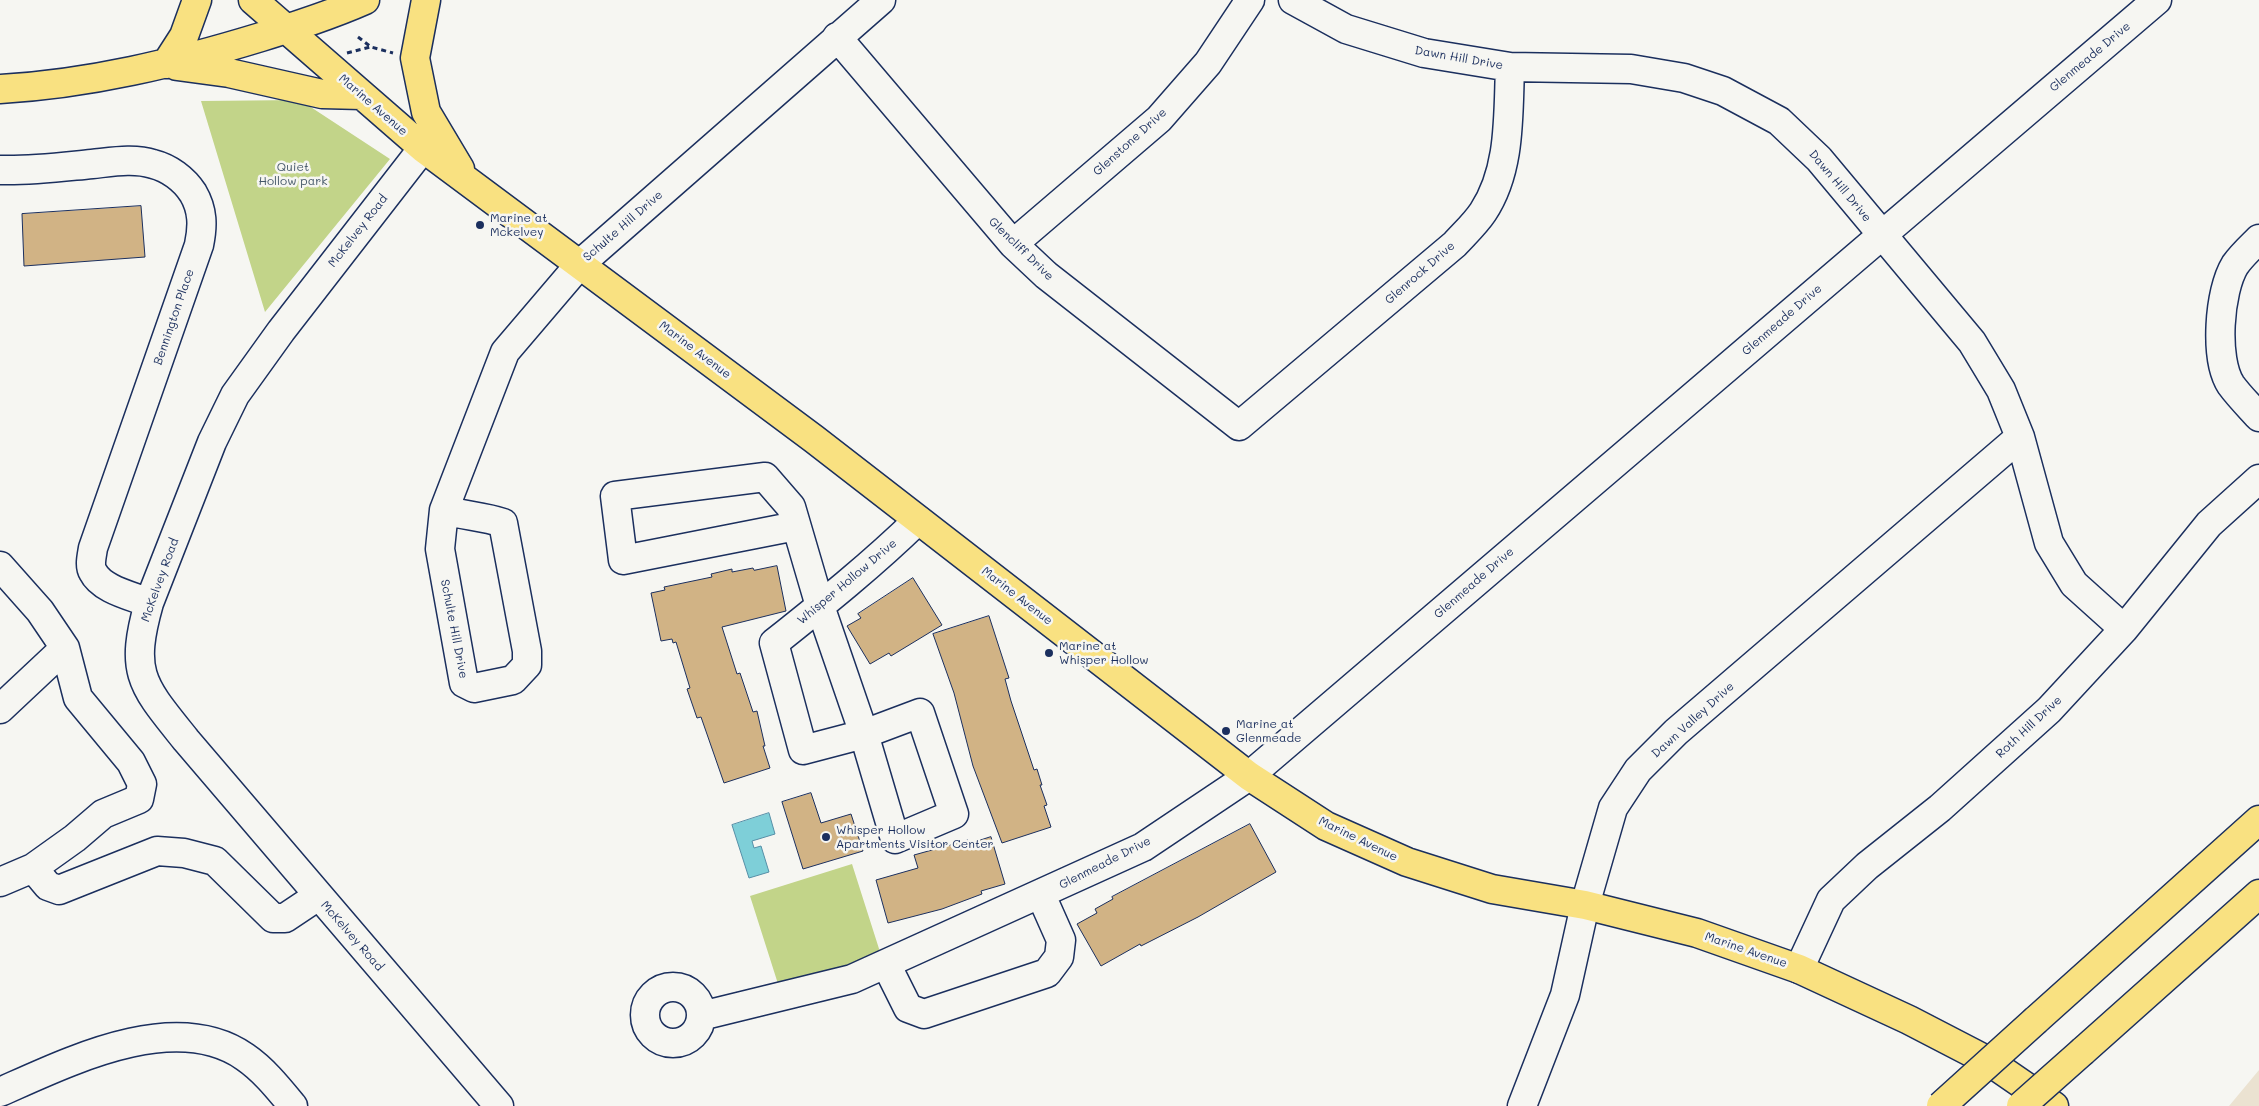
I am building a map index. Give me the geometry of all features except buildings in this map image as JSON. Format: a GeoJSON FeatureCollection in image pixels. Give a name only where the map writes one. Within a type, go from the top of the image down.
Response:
{"type":"FeatureCollection","features":[{"type":"Feature","properties":{"kind":"main road"},"geometry":{"type":"LineString","coordinates":[[166,64],[184,36],[197,0]]}},
{"type":"Feature","properties":{"kind":"main road","name":"Marine Avenue"},"geometry":{"type":"LineString","coordinates":[[253,0],[422,148],[580,264],[918,520],[1249,776],[1326,826],[1407,862],[1492,889],[1586,905],[1697,933],[1799,969],[1932,1032],[1990,1062],[2054,1106]]}},
{"type":"Feature","properties":{"kind":"main road"},"geometry":{"type":"LineString","coordinates":[[0,89],[40,86],[166,64],[285,29],[365,0]]}},
{"type":"Feature","properties":{"kind":"main road"},"geometry":{"type":"LineString","coordinates":[[426,0],[415,58],[426,112],[468,181]]}},
{"type":"Feature","properties":{"kind":"main road"},"geometry":{"type":"LineString","coordinates":[[166,64],[230,73],[322,94],[362,96]]}},
{"type":"Feature","properties":{"kind":"main road"},"geometry":{"type":"LineString","coordinates":[[1941,1106],[2259,820]]}},
{"type":"Feature","properties":{"kind":"main road"},"geometry":{"type":"LineString","coordinates":[[2021,1106],[2259,894]]}},
{"type":"Feature","properties":{"kind":"street","name":"Schulte Hill Drive"},"geometry":{"type":"LineString","coordinates":[[444,510],[463,516],[490,519],[503,523],[528,651],[527,665],[513,680],[474,688],[464,683],[440,549],[444,510],[505,352],[580,264],[881,0]]}},
{"type":"Feature","properties":{"kind":"street","name":"Glenstone Drive"},"geometry":{"type":"LineString","coordinates":[[1012,244],[1159,119],[1208,63],[1250,0]]}},
{"type":"Feature","properties":{"kind":"street","name":"Dawn Hill Drive"},"geometry":{"type":"LineString","coordinates":[[1293,0],[1346,29],[1424,53],[1510,67],[1631,69],[1684,78],[1723,91],[1779,121],[1819,159],[1972,342],[2001,390],[2020,437],[2049,543],[2074,584],[2124,629]]}},
{"type":"Feature","properties":{"kind":"street","name":"Glenmeade Drive"},"geometry":{"type":"LineString","coordinates":[[701,1016],[852,979],[1041,895],[1143,847],[1249,776],[2157,0]]}},
{"type":"Feature","properties":{"kind":"street","name":"Glencliff Drive"},"geometry":{"type":"LineString","coordinates":[[837,37],[1012,244],[1046,274],[1239,426]]}},
{"type":"Feature","properties":{"kind":"street","name":"Glenrock Drive"},"geometry":{"type":"LineString","coordinates":[[1239,426],[1455,244],[1483,212],[1498,182],[1507,142],[1510,67]]}},
{"type":"Feature","properties":{"kind":"street","name":"McKelvey Road"},"geometry":{"type":"LineString","coordinates":[[422,148],[281,331],[235,396],[212,442],[149,603],[140,640],[139,663],[144,682],[152,696],[186,740],[499,1106]]}},
{"type":"Feature","properties":{"kind":"street","name":"Bennington Place"},"geometry":{"type":"LineString","coordinates":[[0,170],[130,161],[152,164],[178,176],[189,187],[200,209],[202,232],[199,245],[96,539],[91,562],[92,572],[100,581],[149,603]]}},
{"type":"Feature","properties":{"kind":"street"},"geometry":{"type":"LineString","coordinates":[[2259,239],[2235,265],[2226,288],[2220,334],[2222,364],[2231,384],[2259,417]]}},
{"type":"Feature","properties":{"kind":"street","name":"Dawn Valley Drive"},"geometry":{"type":"LineString","coordinates":[[1522,1106],[1565,995],[1586,905],[1613,808],[1638,770],[1676,732],[2020,437]]}},
{"type":"Feature","properties":{"kind":"street"},"geometry":{"type":"LineString","coordinates":[[796,526],[623,560],[615,496],[765,478],[791,507],[820,606]]}},
{"type":"Feature","properties":{"kind":"street","name":"Roth Hill Drive"},"geometry":{"type":"LineString","coordinates":[[1799,969],[1831,900],[1868,866],[1940,808],[2049,710],[2124,629],[2209,524],[2259,479]]}},
{"type":"Feature","properties":{"kind":"street","name":"Whisper Hollow Drive"},"geometry":{"type":"LineString","coordinates":[[820,606],[864,734],[803,750],[774,643],[897,541],[918,520]]}},
{"type":"Feature","properties":{"kind":"street"},"geometry":{"type":"LineString","coordinates":[[0,566],[40,610],[65,648],[78,698],[131,762],[142,784],[139,799],[103,814],[75,838],[33,868],[0,882]]}},
{"type":"Feature","properties":{"kind":"street"},"geometry":{"type":"LineString","coordinates":[[0,709],[65,648]]}},
{"type":"Feature","properties":{"kind":"street"},"geometry":{"type":"LineString","coordinates":[[33,868],[48,886],[59,890],[157,851],[184,853],[214,861],[273,918],[285,918],[318,896]]}},
{"type":"Feature","properties":{"kind":"street"},"geometry":{"type":"LineString","coordinates":[[886,964],[908,1008],[924,1014],[1047,973],[1059,957],[1061,940],[1041,895]]}},
{"type":"Feature","properties":{"kind":"street"},"geometry":{"type":"LineString","coordinates":[[4,1096],[63,1063],[113,1048],[151,1040],[181,1037],[212,1042],[245,1056],[273,1082],[293,1106]]}},
{"type":"Feature","properties":{"kind":"path"},"geometry":{"type":"LineString","coordinates":[[358,37],[371,47],[401,55]]}},
{"type":"Feature","properties":{"kind":"path"},"geometry":{"type":"LineString","coordinates":[[346,53],[371,47]]}},
{"type":"Feature","properties":{"kind":"shaded area"},"geometry":{"type":"Polygon","coordinates":[[[2259,1070],[2259,1106],[2229,1106],[2259,1070]]]}},
{"type":"Feature","properties":{"kind":"green space","name":"Quiet Hollow park"},"geometry":{"type":"Polygon","coordinates":[[[300,100],[390,159],[265,312],[201,101],[300,100]]]}},
{"type":"Feature","properties":{"kind":"green space"},"geometry":{"type":"Polygon","coordinates":[[[852,864],[881,955],[779,987],[750,896],[852,864]]]}},
{"type":"Feature","properties":{"kind":"water"},"geometry":{"type":"Polygon","coordinates":[[[769,813],[775,834],[752,841],[754,848],[761,846],[769,872],[749,878],[732,825],[769,813]]]}},
{"type":"Feature","properties":{"kind":"place","name":"Marine at Mckelvey"},"geometry":{"type":"Point","coordinates":[480,225]}},
{"type":"Feature","properties":{"kind":"place","name":"Marine at Whisper Hollow"},"geometry":{"type":"Point","coordinates":[1049,653]}},
{"type":"Feature","properties":{"kind":"place","name":"Marine at Glenmeade"},"geometry":{"type":"Point","coordinates":[1226,731]}},
{"type":"Feature","properties":{"kind":"place","name":"Whisper Hollow Apartments Visitor Center"},"geometry":{"type":"Point","coordinates":[826,837]}}]}
